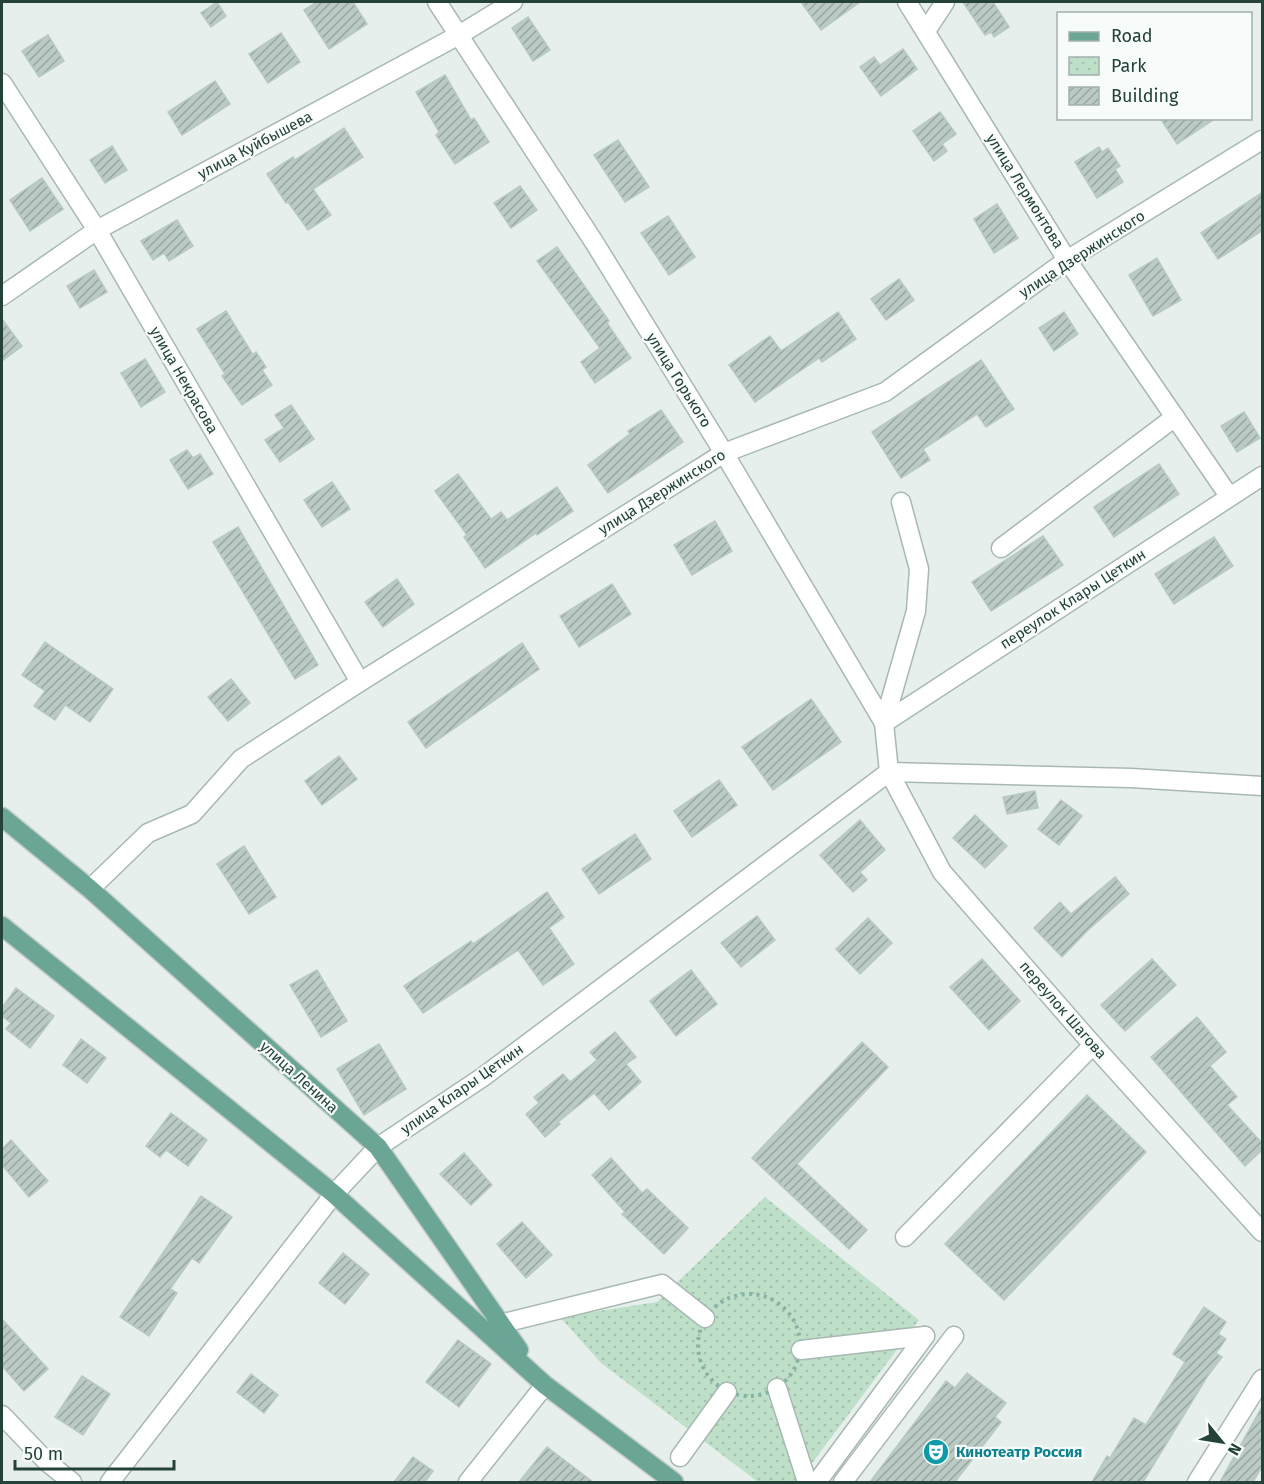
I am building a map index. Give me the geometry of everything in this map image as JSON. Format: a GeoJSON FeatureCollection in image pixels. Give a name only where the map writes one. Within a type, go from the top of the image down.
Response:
{"type":"FeatureCollection","features":[{"type":"Feature","properties":{"kind":"main road","name":"улица Ленина"},"geometry":{"type":"LineString","coordinates":[[2,817],[90,889],[378,1147],[500,1324],[545,1384]]}},
{"type":"Feature","properties":{"kind":"main road","name":"улица Ленина"},"geometry":{"type":"LineString","coordinates":[[2,926],[334,1194],[545,1384],[674,1482]]}},
{"type":"Feature","properties":{"kind":"street","name":"улица Горького"},"geometry":{"type":"LineString","coordinates":[[437,2],[594,242],[724,453],[884,723],[889,772]]}},
{"type":"Feature","properties":{"kind":"street","name":"улица Куйбышева"},"geometry":{"type":"LineString","coordinates":[[2,296],[97,230],[459,35],[513,2]]}},
{"type":"Feature","properties":{"kind":"street","name":"улица Лермонтова"},"geometry":{"type":"LineString","coordinates":[[907,2],[1067,260],[1229,496]]}},
{"type":"Feature","properties":{"kind":"street"},"geometry":{"type":"LineString","coordinates":[[926,31],[945,2]]}},
{"type":"Feature","properties":{"kind":"street","name":"улица Некрасова"},"geometry":{"type":"LineString","coordinates":[[2,83],[97,230],[360,682]]}},
{"type":"Feature","properties":{"kind":"street","name":"улица Дзержинского"},"geometry":{"type":"LineString","coordinates":[[90,889],[148,834],[192,814],[241,759],[360,682],[724,453],[885,392],[1067,260],[1263,140]]}},
{"type":"Feature","properties":{"kind":"street"},"geometry":{"type":"LineString","coordinates":[[1001,548],[1174,417]]}},
{"type":"Feature","properties":{"kind":"street","name":"переулок Клары Цеткин"},"geometry":{"type":"LineString","coordinates":[[884,723],[1229,496],[1263,476]]}},
{"type":"Feature","properties":{"kind":"street"},"geometry":{"type":"LineString","coordinates":[[884,723],[916,610],[919,569],[901,502]]}},
{"type":"Feature","properties":{"kind":"street"},"geometry":{"type":"LineString","coordinates":[[889,772],[1131,778],[1263,786]]}},
{"type":"Feature","properties":{"kind":"street","name":"переулок Шагова"},"geometry":{"type":"LineString","coordinates":[[889,772],[942,872],[1093,1045],[1263,1232]]}},
{"type":"Feature","properties":{"kind":"street","name":"улица Клары Цеткин"},"geometry":{"type":"LineString","coordinates":[[110,1482],[334,1194],[378,1147],[483,1077],[889,772]]}},
{"type":"Feature","properties":{"kind":"street"},"geometry":{"type":"LineString","coordinates":[[905,1237],[1093,1045]]}},
{"type":"Feature","properties":{"kind":"street"},"geometry":{"type":"LineString","coordinates":[[500,1324],[662,1284],[705,1318]]}},
{"type":"Feature","properties":{"kind":"street"},"geometry":{"type":"LineString","coordinates":[[801,1350],[925,1336],[817,1482]]}},
{"type":"Feature","properties":{"kind":"street"},"geometry":{"type":"LineString","coordinates":[[843,1482],[954,1336]]}},
{"type":"Feature","properties":{"kind":"street"},"geometry":{"type":"LineString","coordinates":[[1197,1482],[1263,1379]]}},
{"type":"Feature","properties":{"kind":"street"},"geometry":{"type":"LineString","coordinates":[[468,1482],[545,1384]]}},
{"type":"Feature","properties":{"kind":"street"},"geometry":{"type":"LineString","coordinates":[[777,1388],[807,1482]]}},
{"type":"Feature","properties":{"kind":"street"},"geometry":{"type":"LineString","coordinates":[[680,1457],[728,1392]]}},
{"type":"Feature","properties":{"kind":"street"},"geometry":{"type":"LineString","coordinates":[[2,1415],[47,1462],[72,1482]]}},
{"type":"Feature","properties":{"kind":"path"},"geometry":{"type":"LineString","coordinates":[[749,1293],[766,1296],[781,1304],[793,1317],[800,1332],[801,1350],[797,1365],[789,1378],[777,1388],[762,1395],[744,1396],[728,1392],[713,1382],[703,1368],[698,1351],[699,1334],[705,1318],[717,1304],[732,1296],[749,1293]]}},
{"type":"Feature","properties":{"kind":"green space"},"geometry":{"type":"Polygon","coordinates":[[[765,1197],[919,1320],[798,1482],[758,1482],[601,1363],[560,1317],[657,1302],[765,1197]]]}},
{"type":"Feature","properties":{"kind":"building"},"geometry":{"type":"Polygon","coordinates":[[[217,2],[226,16],[211,27],[201,13],[217,2]]]}},
{"type":"Feature","properties":{"kind":"building"},"geometry":{"type":"Polygon","coordinates":[[[317,2],[353,2],[367,24],[329,49],[304,10],[317,2]]]}},
{"type":"Feature","properties":{"kind":"building"},"geometry":{"type":"Polygon","coordinates":[[[801,2],[860,2],[821,30],[801,2]]]}},
{"type":"Feature","properties":{"kind":"building"},"geometry":{"type":"Polygon","coordinates":[[[963,2],[993,2],[1009,27],[994,37],[991,32],[985,35],[963,2]]]}},
{"type":"Feature","properties":{"kind":"building"},"geometry":{"type":"Polygon","coordinates":[[[528,17],[550,50],[533,61],[512,28],[528,17]]]}},
{"type":"Feature","properties":{"kind":"building"},"geometry":{"type":"Polygon","coordinates":[[[281,33],[300,62],[268,83],[249,54],[281,33]]]}},
{"type":"Feature","properties":{"kind":"building"},"geometry":{"type":"Polygon","coordinates":[[[48,35],[64,61],[39,77],[22,51],[48,35]]]}},
{"type":"Feature","properties":{"kind":"building"},"geometry":{"type":"Polygon","coordinates":[[[903,49],[917,69],[881,96],[860,67],[874,57],[880,65],[903,49]]]}},
{"type":"Feature","properties":{"kind":"building"},"geometry":{"type":"Polygon","coordinates":[[[445,75],[471,120],[474,118],[489,142],[455,164],[436,135],[439,132],[416,92],[445,75]]]}},
{"type":"Feature","properties":{"kind":"building"},"geometry":{"type":"Polygon","coordinates":[[[215,81],[230,104],[182,135],[168,112],[215,81]]]}},
{"type":"Feature","properties":{"kind":"building"},"geometry":{"type":"Polygon","coordinates":[[[940,112],[956,134],[942,144],[947,151],[934,161],[913,131],[940,112]]]}},
{"type":"Feature","properties":{"kind":"building"},"geometry":{"type":"Polygon","coordinates":[[[1161,120],[1213,120],[1177,144],[1161,120]]]}},
{"type":"Feature","properties":{"kind":"building"},"geometry":{"type":"Polygon","coordinates":[[[344,128],[363,157],[313,189],[331,215],[308,230],[288,202],[286,203],[267,174],[293,157],[295,160],[344,128]]]}},
{"type":"Feature","properties":{"kind":"building"},"geometry":{"type":"Polygon","coordinates":[[[618,140],[649,187],[625,202],[594,155],[618,140]]]}},
{"type":"Feature","properties":{"kind":"building"},"geometry":{"type":"Polygon","coordinates":[[[112,146],[127,170],[105,183],[90,160],[112,146]]]}},
{"type":"Feature","properties":{"kind":"building"},"geometry":{"type":"Polygon","coordinates":[[[1099,147],[1102,152],[1108,148],[1120,166],[1115,169],[1123,182],[1097,198],[1075,162],[1099,147]]]}},
{"type":"Feature","properties":{"kind":"building"},"geometry":{"type":"Polygon","coordinates":[[[42,178],[63,209],[30,231],[10,200],[42,178]]]}},
{"type":"Feature","properties":{"kind":"building"},"geometry":{"type":"Polygon","coordinates":[[[520,186],[537,210],[511,228],[494,203],[520,186]]]}},
{"type":"Feature","properties":{"kind":"building"},"geometry":{"type":"Polygon","coordinates":[[[1263,192],[1263,230],[1218,259],[1201,233],[1263,192]]]}},
{"type":"Feature","properties":{"kind":"building"},"geometry":{"type":"Polygon","coordinates":[[[997,204],[1018,238],[994,253],[974,219],[997,204]]]}},
{"type":"Feature","properties":{"kind":"building"},"geometry":{"type":"Polygon","coordinates":[[[668,216],[695,257],[669,275],[641,233],[668,216]]]}},
{"type":"Feature","properties":{"kind":"building"},"geometry":{"type":"Polygon","coordinates":[[[177,220],[193,246],[169,261],[164,253],[153,260],[141,241],[177,220]]]}},
{"type":"Feature","properties":{"kind":"building"},"geometry":{"type":"Polygon","coordinates":[[[557,247],[609,321],[607,323],[631,358],[595,383],[581,362],[600,348],[537,261],[557,247]]]}},
{"type":"Feature","properties":{"kind":"building"},"geometry":{"type":"Polygon","coordinates":[[[1157,258],[1181,300],[1153,316],[1129,275],[1157,258]]]}},
{"type":"Feature","properties":{"kind":"building"},"geometry":{"type":"Polygon","coordinates":[[[94,270],[107,292],[80,308],[67,286],[94,270]]]}},
{"type":"Feature","properties":{"kind":"building"},"geometry":{"type":"Polygon","coordinates":[[[899,279],[914,300],[886,320],[871,299],[899,279]]]}},
{"type":"Feature","properties":{"kind":"building"},"geometry":{"type":"Polygon","coordinates":[[[226,311],[253,355],[256,352],[266,367],[262,370],[272,385],[242,405],[222,376],[225,374],[197,329],[226,311]]]}},
{"type":"Feature","properties":{"kind":"building"},"geometry":{"type":"Polygon","coordinates":[[[838,312],[856,339],[822,362],[819,358],[755,402],[729,365],[770,336],[781,351],[838,312]]]}},
{"type":"Feature","properties":{"kind":"building"},"geometry":{"type":"Polygon","coordinates":[[[1064,312],[1078,334],[1054,351],[1039,328],[1064,312]]]}},
{"type":"Feature","properties":{"kind":"building"},"geometry":{"type":"Polygon","coordinates":[[[2,319],[22,346],[2,361],[2,319]]]}},
{"type":"Feature","properties":{"kind":"building"},"geometry":{"type":"Polygon","coordinates":[[[145,359],[165,392],[141,407],[121,373],[145,359]]]}},
{"type":"Feature","properties":{"kind":"building"},"geometry":{"type":"Polygon","coordinates":[[[981,360],[1014,409],[986,427],[977,414],[923,449],[930,460],[901,478],[872,432],[981,360]]]}},
{"type":"Feature","properties":{"kind":"building"},"geometry":{"type":"Polygon","coordinates":[[[291,405],[314,439],[280,462],[265,440],[284,428],[275,415],[291,405]]]}},
{"type":"Feature","properties":{"kind":"building"},"geometry":{"type":"Polygon","coordinates":[[[661,410],[683,442],[608,493],[588,465],[630,434],[628,431],[661,410]]]}},
{"type":"Feature","properties":{"kind":"building"},"geometry":{"type":"Polygon","coordinates":[[[1244,412],[1260,438],[1237,452],[1221,426],[1244,412]]]}},
{"type":"Feature","properties":{"kind":"building"},"geometry":{"type":"Polygon","coordinates":[[[187,450],[193,458],[200,454],[213,474],[188,489],[170,460],[187,450]]]}},
{"type":"Feature","properties":{"kind":"building"},"geometry":{"type":"Polygon","coordinates":[[[1159,464],[1179,494],[1114,537],[1094,507],[1159,464]]]}},
{"type":"Feature","properties":{"kind":"building"},"geometry":{"type":"Polygon","coordinates":[[[458,474],[491,519],[501,512],[507,520],[557,487],[573,511],[485,568],[464,537],[467,535],[435,491],[458,474]]]}},
{"type":"Feature","properties":{"kind":"building"},"geometry":{"type":"Polygon","coordinates":[[[332,482],[350,509],[322,527],[304,500],[332,482]]]}},
{"type":"Feature","properties":{"kind":"building"},"geometry":{"type":"Polygon","coordinates":[[[715,521],[732,551],[692,575],[674,545],[715,521]]]}},
{"type":"Feature","properties":{"kind":"building"},"geometry":{"type":"Polygon","coordinates":[[[238,527],[318,665],[295,679],[213,542],[238,527]]]}},
{"type":"Feature","properties":{"kind":"building"},"geometry":{"type":"Polygon","coordinates":[[[1043,536],[1063,565],[991,611],[972,582],[1043,536]]]}},
{"type":"Feature","properties":{"kind":"building"},"geometry":{"type":"Polygon","coordinates":[[[1214,537],[1233,566],[1174,604],[1155,574],[1214,537]]]}},
{"type":"Feature","properties":{"kind":"building"},"geometry":{"type":"Polygon","coordinates":[[[397,579],[414,604],[383,627],[365,602],[397,579]]]}},
{"type":"Feature","properties":{"kind":"building"},"geometry":{"type":"Polygon","coordinates":[[[612,584],[631,614],[579,647],[560,616],[612,584]]]}},
{"type":"Feature","properties":{"kind":"building"},"geometry":{"type":"Polygon","coordinates":[[[45,642],[113,689],[90,722],[65,705],[55,720],[34,706],[45,691],[22,675],[45,642]]]}},
{"type":"Feature","properties":{"kind":"building"},"geometry":{"type":"Polygon","coordinates":[[[522,643],[539,669],[426,748],[408,722],[522,643]]]}},
{"type":"Feature","properties":{"kind":"building"},"geometry":{"type":"Polygon","coordinates":[[[231,679],[250,703],[228,721],[208,697],[231,679]]]}},
{"type":"Feature","properties":{"kind":"building"},"geometry":{"type":"Polygon","coordinates":[[[811,699],[841,742],[773,790],[742,747],[811,699]]]}},
{"type":"Feature","properties":{"kind":"building"},"geometry":{"type":"Polygon","coordinates":[[[339,756],[357,779],[322,805],[305,781],[339,756]]]}},
{"type":"Feature","properties":{"kind":"building"},"geometry":{"type":"Polygon","coordinates":[[[719,780],[737,805],[692,837],[674,811],[719,780]]]}},
{"type":"Feature","properties":{"kind":"building"},"geometry":{"type":"Polygon","coordinates":[[[1035,791],[1038,808],[1007,814],[1003,797],[1035,791]]]}},
{"type":"Feature","properties":{"kind":"building"},"geometry":{"type":"Polygon","coordinates":[[[1061,800],[1082,816],[1059,845],[1038,829],[1061,800]]]}},
{"type":"Feature","properties":{"kind":"building"},"geometry":{"type":"Polygon","coordinates":[[[975,815],[1007,846],[985,868],[953,838],[975,815]]]}},
{"type":"Feature","properties":{"kind":"building"},"geometry":{"type":"Polygon","coordinates":[[[860,820],[885,850],[860,872],[867,880],[853,892],[820,855],[860,820]]]}},
{"type":"Feature","properties":{"kind":"building"},"geometry":{"type":"Polygon","coordinates":[[[635,834],[651,859],[599,894],[582,869],[635,834]]]}},
{"type":"Feature","properties":{"kind":"building"},"geometry":{"type":"Polygon","coordinates":[[[244,846],[276,897],[249,914],[217,864],[244,846]]]}},
{"type":"Feature","properties":{"kind":"building"},"geometry":{"type":"Polygon","coordinates":[[[1115,877],[1129,894],[1088,930],[1062,957],[1034,928],[1060,902],[1071,914],[1115,877]]]}},
{"type":"Feature","properties":{"kind":"building"},"geometry":{"type":"Polygon","coordinates":[[[547,892],[564,917],[549,928],[574,964],[543,985],[518,950],[423,1013],[404,986],[471,941],[473,944],[547,892]]]}},
{"type":"Feature","properties":{"kind":"building"},"geometry":{"type":"Polygon","coordinates":[[[757,916],[775,940],[741,967],[721,943],[757,916]]]}},
{"type":"Feature","properties":{"kind":"building"},"geometry":{"type":"Polygon","coordinates":[[[868,918],[892,943],[860,974],[836,949],[868,918]]]}},
{"type":"Feature","properties":{"kind":"building"},"geometry":{"type":"Polygon","coordinates":[[[982,959],[1020,1001],[989,1030],[950,987],[982,959]]]}},
{"type":"Feature","properties":{"kind":"building"},"geometry":{"type":"Polygon","coordinates":[[[1152,959],[1176,985],[1125,1031],[1101,1005],[1152,959]]]}},
{"type":"Feature","properties":{"kind":"building"},"geometry":{"type":"Polygon","coordinates":[[[317,970],[347,1021],[321,1037],[290,985],[317,970]]]}},
{"type":"Feature","properties":{"kind":"building"},"geometry":{"type":"Polygon","coordinates":[[[691,970],[717,1004],[676,1036],[650,1001],[691,970]]]}},
{"type":"Feature","properties":{"kind":"building"},"geometry":{"type":"Polygon","coordinates":[[[16,988],[54,1016],[30,1048],[6,1029],[11,1023],[2,1016],[2,1008],[16,988]]]}},
{"type":"Feature","properties":{"kind":"building"},"geometry":{"type":"Polygon","coordinates":[[[1197,1017],[1226,1052],[1210,1066],[1237,1097],[1227,1105],[1263,1144],[1263,1149],[1245,1166],[1151,1057],[1197,1017]]]}},
{"type":"Feature","properties":{"kind":"building"},"geometry":{"type":"Polygon","coordinates":[[[615,1032],[636,1057],[626,1064],[641,1082],[609,1110],[594,1093],[558,1122],[560,1124],[545,1137],[526,1114],[539,1103],[534,1097],[563,1074],[570,1082],[597,1060],[590,1052],[615,1032]]]}},
{"type":"Feature","properties":{"kind":"building"},"geometry":{"type":"Polygon","coordinates":[[[81,1039],[106,1058],[87,1083],[63,1065],[81,1039]]]}},
{"type":"Feature","properties":{"kind":"building"},"geometry":{"type":"Polygon","coordinates":[[[862,1042],[888,1067],[797,1164],[867,1230],[849,1249],[752,1158],[862,1042]]]}},
{"type":"Feature","properties":{"kind":"building"},"geometry":{"type":"Polygon","coordinates":[[[379,1044],[406,1089],[364,1115],[337,1069],[379,1044]]]}},
{"type":"Feature","properties":{"kind":"building"},"geometry":{"type":"Polygon","coordinates":[[[1087,1095],[1146,1152],[1004,1300],[945,1244],[1087,1095]]]}},
{"type":"Feature","properties":{"kind":"building"},"geometry":{"type":"Polygon","coordinates":[[[171,1113],[207,1140],[188,1166],[166,1150],[160,1157],[146,1146],[171,1113]]]}},
{"type":"Feature","properties":{"kind":"building"},"geometry":{"type":"Polygon","coordinates":[[[11,1140],[48,1181],[29,1197],[2,1165],[2,1149],[11,1140]]]}},
{"type":"Feature","properties":{"kind":"building"},"geometry":{"type":"Polygon","coordinates":[[[464,1153],[492,1185],[471,1205],[440,1174],[464,1153]]]}},
{"type":"Feature","properties":{"kind":"building"},"geometry":{"type":"Polygon","coordinates":[[[611,1158],[642,1193],[647,1189],[688,1228],[664,1254],[622,1214],[625,1212],[592,1175],[611,1158]]]}},
{"type":"Feature","properties":{"kind":"building"},"geometry":{"type":"Polygon","coordinates":[[[201,1196],[232,1217],[199,1263],[192,1258],[170,1289],[177,1293],[149,1336],[120,1317],[201,1196]]]}},
{"type":"Feature","properties":{"kind":"building"},"geometry":{"type":"Polygon","coordinates":[[[522,1222],[552,1255],[526,1278],[497,1244],[522,1222]]]}},
{"type":"Feature","properties":{"kind":"building"},"geometry":{"type":"Polygon","coordinates":[[[343,1253],[369,1274],[345,1304],[319,1283],[343,1253]]]}},
{"type":"Feature","properties":{"kind":"building"},"geometry":{"type":"Polygon","coordinates":[[[1204,1307],[1226,1322],[1218,1334],[1226,1339],[1216,1353],[1222,1357],[1207,1377],[1143,1482],[1092,1482],[1107,1456],[1110,1458],[1134,1418],[1146,1425],[1185,1362],[1173,1354],[1204,1307]]]}},
{"type":"Feature","properties":{"kind":"building"},"geometry":{"type":"Polygon","coordinates":[[[2,1319],[48,1369],[24,1391],[2,1366],[2,1319]]]}},
{"type":"Feature","properties":{"kind":"building"},"geometry":{"type":"Polygon","coordinates":[[[458,1340],[491,1364],[459,1407],[426,1382],[458,1340]]]}},
{"type":"Feature","properties":{"kind":"building","name":"Кинотеатр Россия"},"geometry":{"type":"Polygon","coordinates":[[[967,1373],[1006,1403],[995,1417],[1001,1422],[955,1482],[870,1482],[946,1381],[955,1388],[967,1373]]]}},
{"type":"Feature","properties":{"kind":"building"},"geometry":{"type":"Polygon","coordinates":[[[251,1374],[278,1395],[264,1413],[237,1392],[251,1374]]]}},
{"type":"Feature","properties":{"kind":"building"},"geometry":{"type":"Polygon","coordinates":[[[82,1376],[110,1394],[83,1435],[55,1417],[82,1376]]]}},
{"type":"Feature","properties":{"kind":"building"},"geometry":{"type":"Polygon","coordinates":[[[1263,1405],[1263,1465],[1253,1482],[1220,1482],[1263,1405]]]}},
{"type":"Feature","properties":{"kind":"building"},"geometry":{"type":"Polygon","coordinates":[[[547,1447],[593,1482],[519,1482],[547,1447]]]}},
{"type":"Feature","properties":{"kind":"building"},"geometry":{"type":"Polygon","coordinates":[[[413,1457],[433,1471],[425,1482],[394,1482],[413,1457]]]}},
{"type":"Feature","properties":{"kind":"place","name":"Кинотеатр Россия"},"geometry":{"type":"Point","coordinates":[936,1452]}}]}
